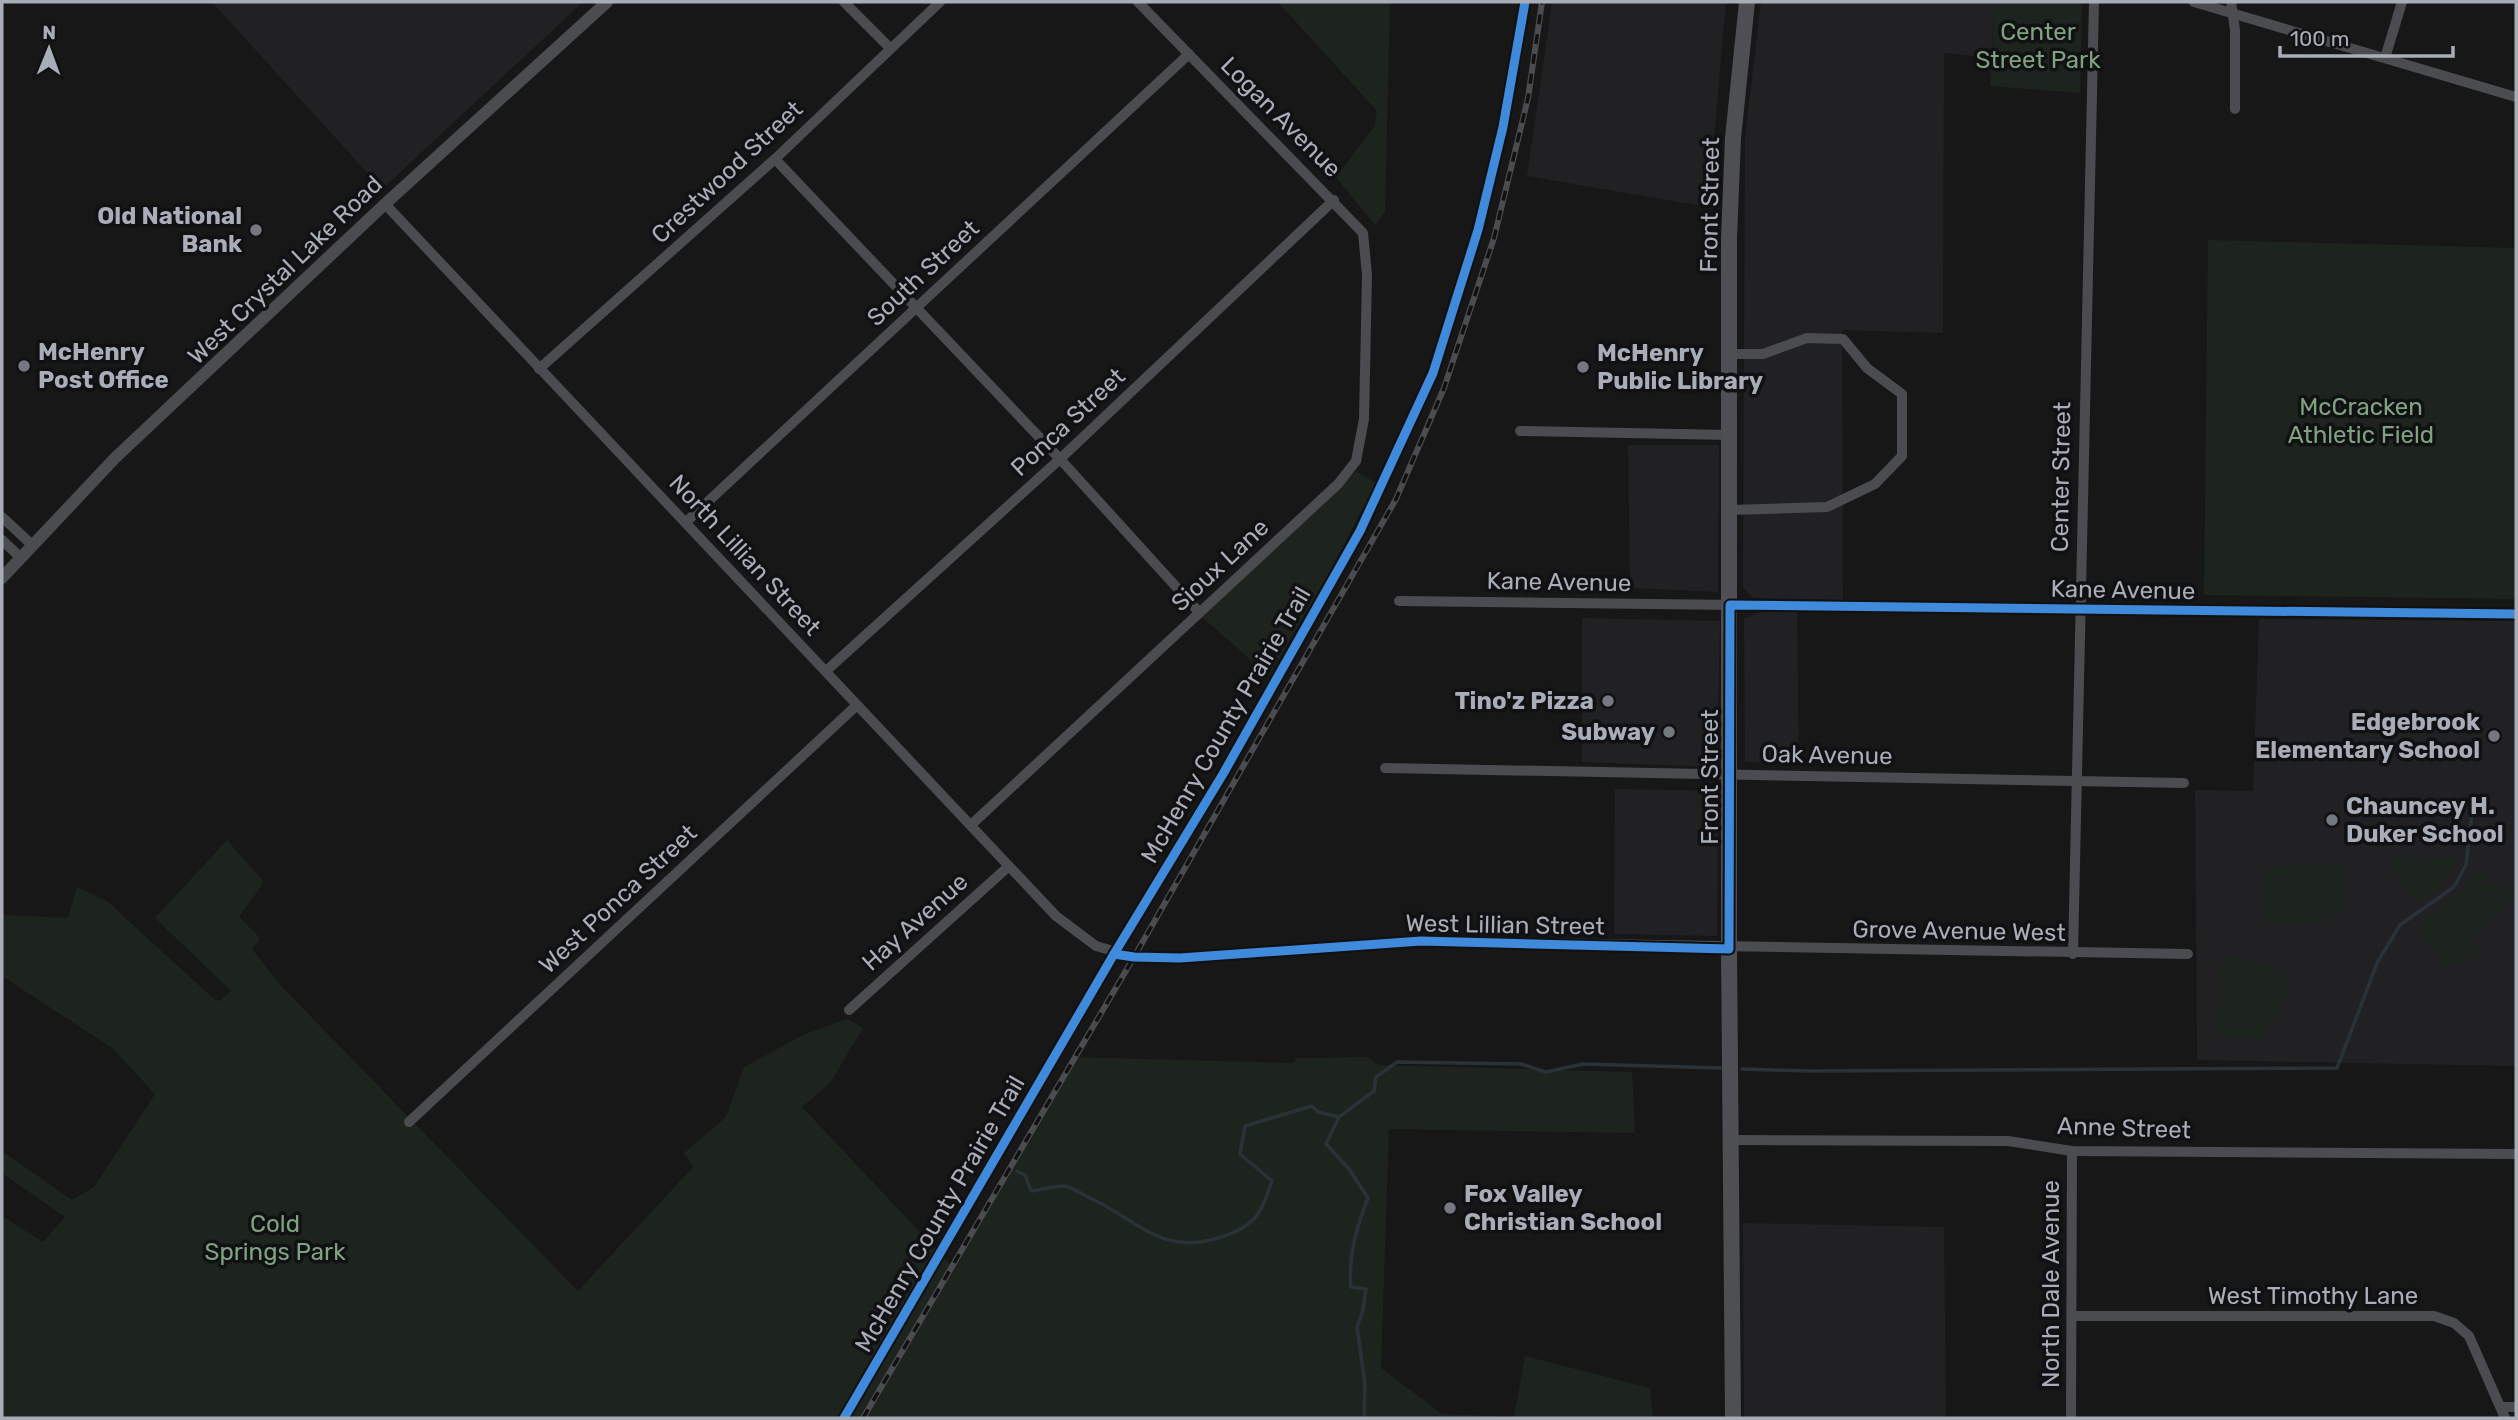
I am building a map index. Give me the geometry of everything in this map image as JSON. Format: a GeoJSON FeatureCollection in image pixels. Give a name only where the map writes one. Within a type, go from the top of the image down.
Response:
{"type":"FeatureCollection","features":[{"type":"Feature","properties":{"kind":"main road","name":"Front Street"},"geometry":{"type":"LineString","coordinates":[[1733,1418],[1728,948],[1731,354],[1729,238],[1733,138],[1746,2]]}},
{"type":"Feature","properties":{"kind":"street","name":"West Crystal Lake Road"},"geometry":{"type":"LineString","coordinates":[[2,578],[31,544],[115,458],[605,2]]}},
{"type":"Feature","properties":{"kind":"street"},"geometry":{"type":"LineString","coordinates":[[844,2],[889,47]]}},
{"type":"Feature","properties":{"kind":"street","name":"Crestwood Street"},"geometry":{"type":"LineString","coordinates":[[540,369],[775,159],[889,47],[940,2]]}},
{"type":"Feature","properties":{"kind":"street","name":"Logan Avenue"},"geometry":{"type":"LineString","coordinates":[[1138,2],[1334,200],[1363,233],[1367,275]]}},
{"type":"Feature","properties":{"kind":"street","name":"Center Street"},"geometry":{"type":"LineString","coordinates":[[2073,954],[2094,2]]}},
{"type":"Feature","properties":{"kind":"street"},"geometry":{"type":"LineString","coordinates":[[2194,2],[2516,97]]}},
{"type":"Feature","properties":{"kind":"street"},"geometry":{"type":"LineString","coordinates":[[2231,2],[2235,109]]}},
{"type":"Feature","properties":{"kind":"street"},"geometry":{"type":"LineString","coordinates":[[2385,58],[2402,2]]}},
{"type":"Feature","properties":{"kind":"street","name":"South Street"},"geometry":{"type":"LineString","coordinates":[[686,522],[1189,54]]}},
{"type":"Feature","properties":{"kind":"street"},"geometry":{"type":"LineString","coordinates":[[775,159],[1060,459],[1199,612]]}},
{"type":"Feature","properties":{"kind":"street","name":"Ponca Street"},"geometry":{"type":"LineString","coordinates":[[826,671],[1060,459],[1334,200]]}},
{"type":"Feature","properties":{"kind":"street","name":"North Lillian Street"},"geometry":{"type":"LineString","coordinates":[[385,204],[856,706],[1077,933]]}},
{"type":"Feature","properties":{"kind":"street","name":"Sioux Lane"},"geometry":{"type":"LineString","coordinates":[[972,824],[1338,484],[1356,461],[1364,419],[1367,275]]}},
{"type":"Feature","properties":{"kind":"street"},"geometry":{"type":"LineString","coordinates":[[1730,510],[1826,507],[1875,484],[1902,456],[1902,394],[1867,368],[1843,340],[1807,338],[1763,354],[1731,354]]}},
{"type":"Feature","properties":{"kind":"street"},"geometry":{"type":"LineString","coordinates":[[1520,431],[1730,435]]}},
{"type":"Feature","properties":{"kind":"street"},"geometry":{"type":"LineString","coordinates":[[2,517],[31,544]]}},
{"type":"Feature","properties":{"kind":"street"},"geometry":{"type":"LineString","coordinates":[[2,540],[20,557]]}},
{"type":"Feature","properties":{"kind":"street","name":"Kane Avenue"},"geometry":{"type":"LineString","coordinates":[[1399,601],[2516,614]]}},
{"type":"Feature","properties":{"kind":"street","name":"West Ponca Street"},"geometry":{"type":"LineString","coordinates":[[410,1122],[856,706]]}},
{"type":"Feature","properties":{"kind":"street","name":"Oak Avenue"},"geometry":{"type":"LineString","coordinates":[[1385,768],[2184,783]]}},
{"type":"Feature","properties":{"kind":"street","name":"Hay Avenue"},"geometry":{"type":"LineString","coordinates":[[849,1010],[1009,866]]}},
{"type":"Feature","properties":{"kind":"street","name":"West Lillian Street"},"geometry":{"type":"LineString","coordinates":[[1077,933],[1114,954],[1134,957],[1180,958],[1421,942],[1728,948]]}},
{"type":"Feature","properties":{"kind":"street","name":"Grove Avenue West"},"geometry":{"type":"LineString","coordinates":[[1728,948],[2188,954]]}},
{"type":"Feature","properties":{"kind":"street","name":"Anne Street"},"geometry":{"type":"LineString","coordinates":[[1731,1140],[2008,1141],[2072,1151],[2516,1154]]}},
{"type":"Feature","properties":{"kind":"street","name":"North Dale Avenue"},"geometry":{"type":"LineString","coordinates":[[2071,1418],[2072,1151]]}},
{"type":"Feature","properties":{"kind":"street","name":"West Timothy Lane"},"geometry":{"type":"LineString","coordinates":[[2073,1316],[2434,1316],[2454,1323],[2469,1336],[2505,1418]]}},
{"type":"Feature","properties":{"kind":"street"},"geometry":{"type":"LineString","coordinates":[[2502,1407],[2516,1407]]}},
{"type":"Feature","properties":{"kind":"shaded area"},"geometry":{"type":"Polygon","coordinates":[[[212,2],[583,2],[382,189],[212,2]]]}},
{"type":"Feature","properties":{"kind":"shaded area"},"geometry":{"type":"Polygon","coordinates":[[[1552,2],[1726,2],[1708,207],[1527,176],[1552,2]]]}},
{"type":"Feature","properties":{"kind":"shaded area"},"geometry":{"type":"Polygon","coordinates":[[[1761,2],[1995,2],[1991,58],[1944,53],[1943,333],[1842,330],[1843,600],[1753,598],[1743,587],[1745,138],[1761,2]]]}},
{"type":"Feature","properties":{"kind":"shaded area"},"geometry":{"type":"Polygon","coordinates":[[[1628,445],[1719,445],[1718,592],[1630,588],[1628,445]]]}},
{"type":"Feature","properties":{"kind":"shaded area"},"geometry":{"type":"Polygon","coordinates":[[[1761,612],[1797,612],[1799,762],[1745,762],[1744,619],[1761,612]]]}},
{"type":"Feature","properties":{"kind":"shaded area"},"geometry":{"type":"Polygon","coordinates":[[[1582,618],[1720,621],[1717,767],[1582,762],[1582,618]]]}},
{"type":"Feature","properties":{"kind":"shaded area","name":"Chauncey H. Duker School"},"geometry":{"type":"Polygon","coordinates":[[[2259,619],[2516,621],[2516,1066],[2197,1060],[2195,790],[2253,791],[2259,619]]]}},
{"type":"Feature","properties":{"kind":"shaded area"},"geometry":{"type":"Polygon","coordinates":[[[1615,789],[1718,791],[1717,936],[1614,934],[1615,789]]]}},
{"type":"Feature","properties":{"kind":"shaded area"},"geometry":{"type":"Polygon","coordinates":[[[1743,1223],[1944,1227],[1946,1418],[1744,1418],[1743,1223]]]}},
{"type":"Feature","properties":{"kind":"green space"},"geometry":{"type":"Polygon","coordinates":[[[1278,2],[1390,2],[1385,212],[1375,225],[1336,177],[1375,125],[1377,111],[1278,2]]]}},
{"type":"Feature","properties":{"kind":"green space","name":"Center Street Park"},"geometry":{"type":"Polygon","coordinates":[[[1995,2],[2082,2],[2080,93],[1990,86],[1995,2]]]}},
{"type":"Feature","properties":{"kind":"green space","name":"McCracken Athletic Field"},"geometry":{"type":"Polygon","coordinates":[[[2208,240],[2516,248],[2516,599],[2204,595],[2208,240]]]}},
{"type":"Feature","properties":{"kind":"green space"},"geometry":{"type":"Polygon","coordinates":[[[1356,471],[1376,483],[1334,564],[1269,676],[1202,617],[1356,471]]]}},
{"type":"Feature","properties":{"kind":"green space","name":"Cold Springs Park"},"geometry":{"type":"Polygon","coordinates":[[[227,840],[264,882],[239,917],[260,938],[252,949],[282,987],[578,1291],[693,1167],[684,1153],[726,1117],[744,1067],[805,1034],[847,1019],[863,1028],[830,1083],[802,1107],[952,1266],[1074,1057],[1293,1063],[1298,1058],[1367,1057],[1378,1065],[1632,1072],[1635,1133],[1389,1129],[1381,1368],[1442,1414],[1514,1417],[1525,1356],[1650,1388],[1653,1418],[2,1418],[2,1216],[43,1242],[65,1217],[2,1173],[2,1151],[72,1200],[94,1187],[155,1094],[112,1048],[2,976],[2,915],[68,918],[77,887],[107,901],[214,999],[220,1001],[231,991],[155,918],[227,840]]]}},
{"type":"Feature","properties":{"kind":"green space"},"geometry":{"type":"Polygon","coordinates":[[[2395,857],[2457,858],[2445,882],[2419,902],[2401,883],[2396,872],[2395,857]]]}},
{"type":"Feature","properties":{"kind":"green space"},"geometry":{"type":"Polygon","coordinates":[[[2344,864],[2342,912],[2317,925],[2263,921],[2263,875],[2272,866],[2344,864]]]}},
{"type":"Feature","properties":{"kind":"green space"},"geometry":{"type":"Polygon","coordinates":[[[2485,872],[2486,883],[2516,889],[2516,894],[2481,931],[2471,936],[2481,954],[2445,969],[2417,927],[2460,893],[2472,873],[2485,872]]]}},
{"type":"Feature","properties":{"kind":"green space"},"geometry":{"type":"Polygon","coordinates":[[[2230,956],[2289,970],[2286,998],[2260,1038],[2220,1038],[2221,961],[2230,956]]]}},
{"type":"Feature","properties":{"kind":"waterway"},"geometry":{"type":"LineString","coordinates":[[1742,1069],[1809,1071],[2337,1068],[2378,961],[2400,925],[2454,887],[2466,865],[2474,796]]}},
{"type":"Feature","properties":{"kind":"waterway"},"geometry":{"type":"LineString","coordinates":[[1017,1171],[1025,1175],[1031,1191],[1064,1186],[1106,1206],[1151,1233],[1182,1242],[1200,1242],[1233,1233],[1249,1223],[1260,1211],[1268,1193],[1272,1181],[1240,1154],[1245,1126],[1312,1106],[1318,1112],[1339,1117],[1374,1091],[1376,1077],[1397,1062],[1521,1064],[1546,1072],[1583,1064],[1721,1068]]}},
{"type":"Feature","properties":{"kind":"waterway"},"geometry":{"type":"LineString","coordinates":[[1339,1117],[1326,1144],[1349,1169],[1368,1198],[1354,1241],[1350,1275],[1351,1287],[1366,1289],[1357,1327],[1365,1384],[1364,1418]]}},
{"type":"Feature","properties":{"kind":"railway"},"geometry":{"type":"LineString","coordinates":[[863,1418],[1134,957],[1396,499],[1444,388],[1494,238],[1528,98],[1542,2]]}},
{"type":"Feature","properties":{"kind":"cycle path","name":"McHenry County Prairie Trail"},"geometry":{"type":"LineString","coordinates":[[844,1418],[1114,954],[1223,774],[1360,531],[1433,373],[1478,230],[1503,127],[1525,2]]}},
{"type":"Feature","properties":{"kind":"cycle path"},"geometry":{"type":"LineString","coordinates":[[1114,954],[1180,958],[1421,941],[1729,949],[1730,605],[2516,614]]}},
{"type":"Feature","properties":{"kind":"place","name":"Old National Bank"},"geometry":{"type":"Point","coordinates":[256,230]}},
{"type":"Feature","properties":{"kind":"place","name":"McHenry Post Office"},"geometry":{"type":"Point","coordinates":[24,366]}},
{"type":"Feature","properties":{"kind":"place","name":"McHenry Public Library"},"geometry":{"type":"Point","coordinates":[1583,367]}},
{"type":"Feature","properties":{"kind":"place","name":"Tino'z Pizza"},"geometry":{"type":"Point","coordinates":[1608,701]}},
{"type":"Feature","properties":{"kind":"place","name":"Subway"},"geometry":{"type":"Point","coordinates":[1669,732]}},
{"type":"Feature","properties":{"kind":"place","name":"Edgebrook Elementary School"},"geometry":{"type":"Point","coordinates":[2494,736]}},
{"type":"Feature","properties":{"kind":"place","name":"Chauncey H. Duker School"},"geometry":{"type":"Point","coordinates":[2332,820]}},
{"type":"Feature","properties":{"kind":"place","name":"Fox Valley Christian School"},"geometry":{"type":"Point","coordinates":[1450,1208]}}]}
